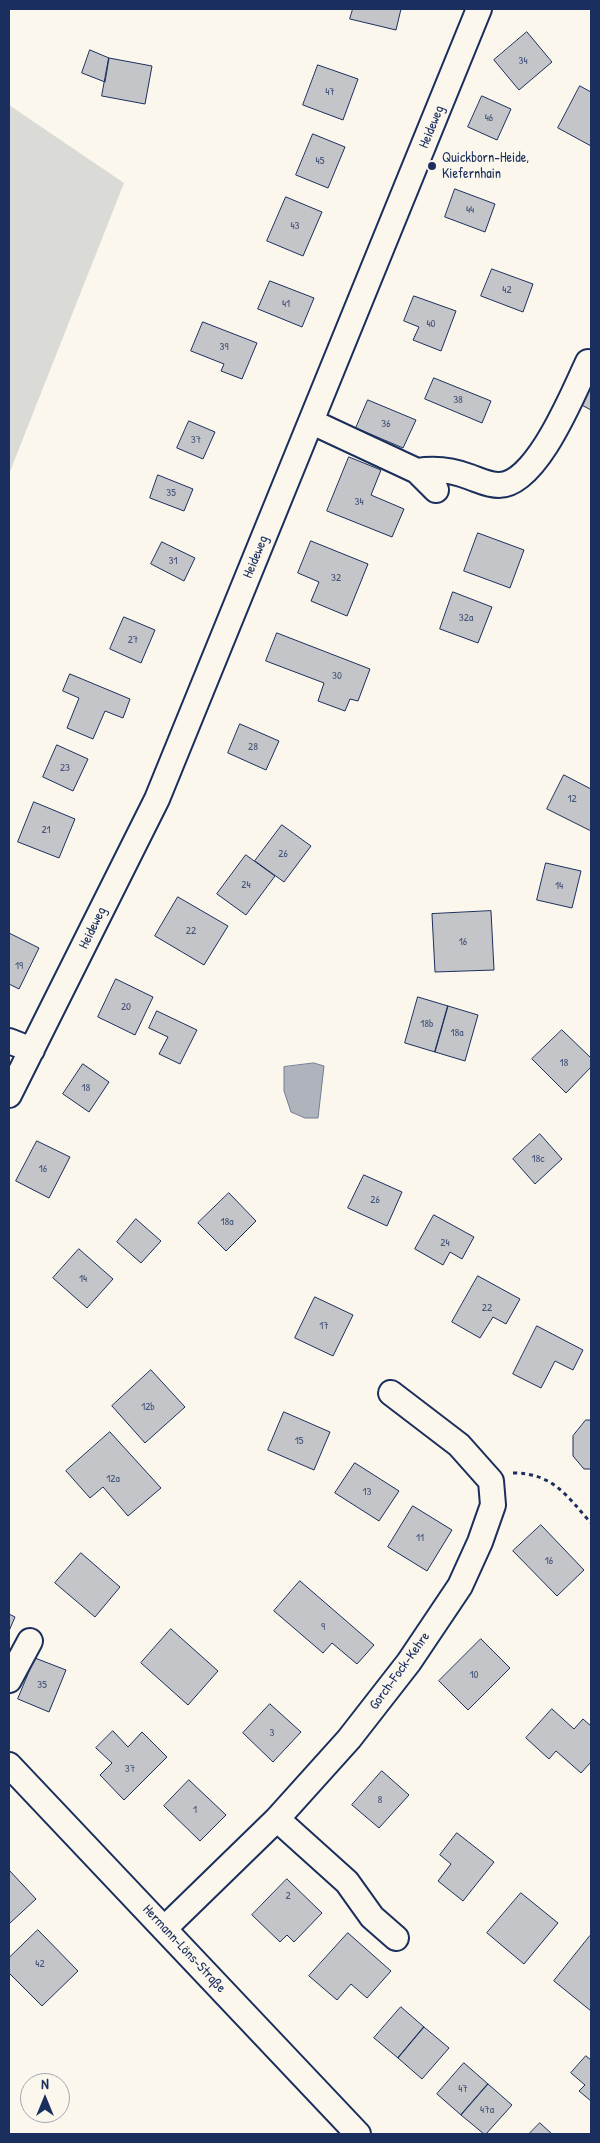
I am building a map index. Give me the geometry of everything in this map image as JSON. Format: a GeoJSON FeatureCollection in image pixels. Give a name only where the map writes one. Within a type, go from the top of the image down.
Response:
{"type":"FeatureCollection","features":[{"type":"Feature","properties":{"kind":"street","name":"Heideweg"},"geometry":{"type":"LineString","coordinates":[[9,1095],[157,799],[479,9]]}},
{"type":"Feature","properties":{"kind":"street"},"geometry":{"type":"LineString","coordinates":[[417,471],[437,468],[468,476],[485,483],[500,485],[511,483],[533,463],[549,443],[588,362]]}},
{"type":"Feature","properties":{"kind":"street"},"geometry":{"type":"LineString","coordinates":[[312,422],[417,471],[436,490]]}},
{"type":"Feature","properties":{"kind":"street"},"geometry":{"type":"LineString","coordinates":[[9,1041],[32,1050]]}},
{"type":"Feature","properties":{"kind":"street"},"geometry":{"type":"LineString","coordinates":[[391,1393],[459,1445],[491,1481]]}},
{"type":"Feature","properties":{"kind":"street","name":"Gorch-Fock-Kehre"},"geometry":{"type":"LineString","coordinates":[[165,1928],[277,1819],[361,1723],[410,1662],[460,1586],[480,1542],[493,1505],[491,1481]]}},
{"type":"Feature","properties":{"kind":"street"},"geometry":{"type":"LineString","coordinates":[[9,1680],[30,1641]]}},
{"type":"Feature","properties":{"kind":"street","name":"Hermann-Löns-Straße"},"geometry":{"type":"LineString","coordinates":[[9,1765],[358,2134]]}},
{"type":"Feature","properties":{"kind":"street"},"geometry":{"type":"LineString","coordinates":[[277,1819],[347,1882],[372,1917],[396,1938]]}},
{"type":"Feature","properties":{"kind":"path"},"geometry":{"type":"LineString","coordinates":[[491,1481],[505,1473],[523,1473],[542,1477],[558,1486],[591,1523]]}},
{"type":"Feature","properties":{"kind":"shaded area"},"geometry":{"type":"Polygon","coordinates":[[[9,105],[124,183],[9,474],[9,105]]]}},
{"type":"Feature","properties":{"kind":"shaded area"},"geometry":{"type":"Polygon","coordinates":[[[314,1063],[324,1066],[318,1118],[305,1118],[291,1112],[284,1091],[284,1067],[314,1063]]]}},
{"type":"Feature","properties":{"kind":"building"},"geometry":{"type":"Polygon","coordinates":[[[353,9],[401,9],[396,30],[350,19],[353,9]]]}},
{"type":"Feature","properties":{"kind":"building"},"geometry":{"type":"Polygon","coordinates":[[[527,32],[552,62],[519,90],[494,60],[527,32]]]}},
{"type":"Feature","properties":{"kind":"building"},"geometry":{"type":"Polygon","coordinates":[[[90,50],[109,58],[105,82],[82,73],[90,50]]]}},
{"type":"Feature","properties":{"kind":"building"},"geometry":{"type":"Polygon","coordinates":[[[109,58],[152,66],[145,104],[102,96],[109,58]]]}},
{"type":"Feature","properties":{"kind":"building"},"geometry":{"type":"Polygon","coordinates":[[[318,65],[358,79],[343,120],[303,105],[318,65]]]}},
{"type":"Feature","properties":{"kind":"building"},"geometry":{"type":"Polygon","coordinates":[[[580,86],[591,92],[591,146],[558,128],[580,86]]]}},
{"type":"Feature","properties":{"kind":"building"},"geometry":{"type":"Polygon","coordinates":[[[482,96],[511,109],[497,140],[468,127],[482,96]]]}},
{"type":"Feature","properties":{"kind":"building"},"geometry":{"type":"Polygon","coordinates":[[[313,134],[345,147],[328,188],[296,175],[313,134]]]}},
{"type":"Feature","properties":{"kind":"building"},"geometry":{"type":"Polygon","coordinates":[[[455,189],[495,204],[485,232],[445,217],[455,189]]]}},
{"type":"Feature","properties":{"kind":"building"},"geometry":{"type":"Polygon","coordinates":[[[286,197],[322,212],[303,256],[267,241],[286,197]]]}},
{"type":"Feature","properties":{"kind":"building"},"geometry":{"type":"Polygon","coordinates":[[[492,269],[533,284],[523,312],[481,296],[492,269]]]}},
{"type":"Feature","properties":{"kind":"building"},"geometry":{"type":"Polygon","coordinates":[[[270,281],[314,298],[302,327],[258,309],[270,281]]]}},
{"type":"Feature","properties":{"kind":"building"},"geometry":{"type":"Polygon","coordinates":[[[414,296],[456,311],[441,351],[413,340],[419,327],[404,321],[414,296]]]}},
{"type":"Feature","properties":{"kind":"building"},"geometry":{"type":"Polygon","coordinates":[[[203,322],[257,343],[242,379],[221,371],[224,364],[191,351],[203,322]]]}},
{"type":"Feature","properties":{"kind":"building"},"geometry":{"type":"Polygon","coordinates":[[[591,366],[591,410],[574,401],[591,366]]]}},
{"type":"Feature","properties":{"kind":"building"},"geometry":{"type":"Polygon","coordinates":[[[434,378],[491,401],[482,423],[425,399],[434,378]]]}},
{"type":"Feature","properties":{"kind":"building"},"geometry":{"type":"Polygon","coordinates":[[[368,400],[416,420],[403,448],[356,428],[368,400]]]}},
{"type":"Feature","properties":{"kind":"building"},"geometry":{"type":"Polygon","coordinates":[[[189,421],[215,432],[203,459],[177,448],[189,421]]]}},
{"type":"Feature","properties":{"kind":"building"},"geometry":{"type":"Polygon","coordinates":[[[349,457],[381,470],[371,495],[404,509],[392,537],[327,511],[349,457]]]}},
{"type":"Feature","properties":{"kind":"building"},"geometry":{"type":"Polygon","coordinates":[[[158,475],[193,489],[184,511],[150,498],[158,475]]]}},
{"type":"Feature","properties":{"kind":"building"},"geometry":{"type":"Polygon","coordinates":[[[478,533],[524,550],[510,588],[464,571],[478,533]]]}},
{"type":"Feature","properties":{"kind":"building"},"geometry":{"type":"Polygon","coordinates":[[[311,541],[368,564],[347,616],[311,601],[319,582],[298,573],[311,541]]]}},
{"type":"Feature","properties":{"kind":"building"},"geometry":{"type":"Polygon","coordinates":[[[162,542],[195,558],[184,581],[151,564],[162,542]]]}},
{"type":"Feature","properties":{"kind":"building"},"geometry":{"type":"Polygon","coordinates":[[[453,592],[492,607],[478,643],[440,629],[453,592]]]}},
{"type":"Feature","properties":{"kind":"building"},"geometry":{"type":"Polygon","coordinates":[[[124,617],[155,630],[141,663],[110,649],[124,617]]]}},
{"type":"Feature","properties":{"kind":"building"},"geometry":{"type":"Polygon","coordinates":[[[277,633],[370,669],[358,701],[350,699],[345,711],[318,701],[324,683],[266,661],[277,633]]]}},
{"type":"Feature","properties":{"kind":"building"},"geometry":{"type":"Polygon","coordinates":[[[70,674],[130,699],[123,718],[105,711],[93,739],[67,728],[79,698],[63,691],[70,674]]]}},
{"type":"Feature","properties":{"kind":"building"},"geometry":{"type":"Polygon","coordinates":[[[240,724],[279,741],[266,770],[228,753],[240,724]]]}},
{"type":"Feature","properties":{"kind":"building"},"geometry":{"type":"Polygon","coordinates":[[[57,745],[88,759],[73,791],[43,777],[57,745]]]}},
{"type":"Feature","properties":{"kind":"building"},"geometry":{"type":"Polygon","coordinates":[[[564,775],[591,789],[591,831],[547,809],[564,775]]]}},
{"type":"Feature","properties":{"kind":"building"},"geometry":{"type":"Polygon","coordinates":[[[34,802],[75,819],[59,858],[18,842],[34,802]]]}},
{"type":"Feature","properties":{"kind":"building"},"geometry":{"type":"Polygon","coordinates":[[[282,825],[311,846],[284,882],[255,861],[282,825]]]}},
{"type":"Feature","properties":{"kind":"building"},"geometry":{"type":"Polygon","coordinates":[[[246,855],[275,876],[246,915],[217,894],[246,855]]]}},
{"type":"Feature","properties":{"kind":"building"},"geometry":{"type":"Polygon","coordinates":[[[546,863],[581,871],[572,908],[537,900],[546,863]]]}},
{"type":"Feature","properties":{"kind":"building"},"geometry":{"type":"Polygon","coordinates":[[[178,897],[228,926],[204,965],[155,936],[178,897]]]}},
{"type":"Feature","properties":{"kind":"building"},"geometry":{"type":"Polygon","coordinates":[[[491,911],[494,970],[435,972],[432,914],[491,911]]]}},
{"type":"Feature","properties":{"kind":"building"},"geometry":{"type":"Polygon","coordinates":[[[9,933],[39,948],[19,989],[9,984],[9,933]]]}},
{"type":"Feature","properties":{"kind":"building"},"geometry":{"type":"Polygon","coordinates":[[[116,979],[153,997],[135,1035],[98,1017],[116,979]]]}},
{"type":"Feature","properties":{"kind":"building"},"geometry":{"type":"Polygon","coordinates":[[[418,997],[448,1006],[435,1052],[405,1043],[418,997]]]}},
{"type":"Feature","properties":{"kind":"building"},"geometry":{"type":"Polygon","coordinates":[[[448,1006],[478,1015],[465,1061],[435,1052],[448,1006]]]}},
{"type":"Feature","properties":{"kind":"building"},"geometry":{"type":"Polygon","coordinates":[[[157,1011],[197,1030],[180,1064],[159,1054],[168,1037],[149,1028],[157,1011]]]}},
{"type":"Feature","properties":{"kind":"building"},"geometry":{"type":"Polygon","coordinates":[[[562,1030],[591,1058],[591,1067],[566,1093],[532,1059],[562,1030]]]}},
{"type":"Feature","properties":{"kind":"building"},"geometry":{"type":"Polygon","coordinates":[[[83,1064],[109,1082],[89,1112],[63,1094],[83,1064]]]}},
{"type":"Feature","properties":{"kind":"building"},"geometry":{"type":"Polygon","coordinates":[[[540,1134],[562,1159],[535,1184],[513,1159],[540,1134]]]}},
{"type":"Feature","properties":{"kind":"building"},"geometry":{"type":"Polygon","coordinates":[[[37,1141],[70,1157],[49,1198],[16,1181],[37,1141]]]}},
{"type":"Feature","properties":{"kind":"building"},"geometry":{"type":"Polygon","coordinates":[[[364,1175],[402,1192],[387,1226],[348,1208],[364,1175]]]}},
{"type":"Feature","properties":{"kind":"building"},"geometry":{"type":"Polygon","coordinates":[[[229,1193],[256,1221],[226,1251],[198,1223],[229,1193]]]}},
{"type":"Feature","properties":{"kind":"building"},"geometry":{"type":"Polygon","coordinates":[[[434,1215],[474,1237],[462,1259],[450,1252],[443,1265],[415,1249],[434,1215]]]}},
{"type":"Feature","properties":{"kind":"building"},"geometry":{"type":"Polygon","coordinates":[[[136,1219],[161,1241],[141,1263],[117,1242],[136,1219]]]}},
{"type":"Feature","properties":{"kind":"building"},"geometry":{"type":"Polygon","coordinates":[[[79,1249],[113,1279],[87,1308],[53,1278],[79,1249]]]}},
{"type":"Feature","properties":{"kind":"building"},"geometry":{"type":"Polygon","coordinates":[[[478,1276],[520,1299],[506,1324],[493,1317],[480,1338],[452,1322],[478,1276]]]}},
{"type":"Feature","properties":{"kind":"building"},"geometry":{"type":"Polygon","coordinates":[[[315,1297],[353,1315],[333,1356],[295,1338],[315,1297]]]}},
{"type":"Feature","properties":{"kind":"building"},"geometry":{"type":"Polygon","coordinates":[[[537,1326],[583,1350],[573,1370],[555,1361],[541,1388],[513,1374],[537,1326]]]}},
{"type":"Feature","properties":{"kind":"building"},"geometry":{"type":"Polygon","coordinates":[[[151,1370],[185,1407],[145,1443],[112,1406],[151,1370]]]}},
{"type":"Feature","properties":{"kind":"building"},"geometry":{"type":"Polygon","coordinates":[[[284,1412],[330,1432],[314,1470],[268,1450],[284,1412]]]}},
{"type":"Feature","properties":{"kind":"building"},"geometry":{"type":"Polygon","coordinates":[[[586,1420],[591,1420],[591,1469],[584,1469],[573,1456],[573,1436],[586,1420]]]}},
{"type":"Feature","properties":{"kind":"building"},"geometry":{"type":"Polygon","coordinates":[[[110,1432],[161,1488],[128,1516],[103,1487],[90,1498],[66,1471],[110,1432]]]}},
{"type":"Feature","properties":{"kind":"building"},"geometry":{"type":"Polygon","coordinates":[[[355,1463],[399,1491],[379,1521],[335,1493],[355,1463]]]}},
{"type":"Feature","properties":{"kind":"building"},"geometry":{"type":"Polygon","coordinates":[[[413,1506],[452,1530],[427,1571],[388,1547],[413,1506]]]}},
{"type":"Feature","properties":{"kind":"building"},"geometry":{"type":"Polygon","coordinates":[[[541,1525],[584,1570],[557,1596],[513,1551],[541,1525]]]}},
{"type":"Feature","properties":{"kind":"building"},"geometry":{"type":"Polygon","coordinates":[[[81,1553],[120,1587],[95,1617],[55,1583],[81,1553]]]}},
{"type":"Feature","properties":{"kind":"building"},"geometry":{"type":"Polygon","coordinates":[[[300,1581],[374,1645],[357,1664],[332,1643],[323,1653],[274,1611],[300,1581]]]}},
{"type":"Feature","properties":{"kind":"building"},"geometry":{"type":"Polygon","coordinates":[[[9,1614],[15,1617],[9,1631],[9,1614]]]}},
{"type":"Feature","properties":{"kind":"building"},"geometry":{"type":"Polygon","coordinates":[[[171,1629],[218,1671],[188,1705],[141,1663],[171,1629]]]}},
{"type":"Feature","properties":{"kind":"building"},"geometry":{"type":"Polygon","coordinates":[[[481,1639],[510,1668],[468,1710],[439,1681],[481,1639]]]}},
{"type":"Feature","properties":{"kind":"building"},"geometry":{"type":"Polygon","coordinates":[[[35,1658],[66,1670],[49,1712],[18,1699],[35,1658]]]}},
{"type":"Feature","properties":{"kind":"building"},"geometry":{"type":"Polygon","coordinates":[[[270,1704],[301,1732],[273,1762],[243,1733],[270,1704]]]}},
{"type":"Feature","properties":{"kind":"building"},"geometry":{"type":"Polygon","coordinates":[[[552,1709],[574,1729],[583,1719],[591,1726],[591,1762],[581,1773],[556,1751],[549,1759],[526,1738],[552,1709]]]}},
{"type":"Feature","properties":{"kind":"building"},"geometry":{"type":"Polygon","coordinates":[[[113,1731],[128,1747],[142,1732],[167,1757],[124,1800],[100,1775],[112,1763],[96,1748],[113,1731]]]}},
{"type":"Feature","properties":{"kind":"building"},"geometry":{"type":"Polygon","coordinates":[[[382,1771],[409,1795],[379,1828],[352,1805],[382,1771]]]}},
{"type":"Feature","properties":{"kind":"building"},"geometry":{"type":"Polygon","coordinates":[[[189,1780],[226,1815],[200,1841],[164,1806],[189,1780]]]}},
{"type":"Feature","properties":{"kind":"building"},"geometry":{"type":"Polygon","coordinates":[[[457,1833],[494,1862],[463,1901],[438,1881],[451,1864],[440,1855],[457,1833]]]}},
{"type":"Feature","properties":{"kind":"building"},"geometry":{"type":"Polygon","coordinates":[[[9,1870],[36,1899],[9,1924],[9,1870]]]}},
{"type":"Feature","properties":{"kind":"building"},"geometry":{"type":"Polygon","coordinates":[[[287,1879],[322,1913],[294,1942],[287,1935],[280,1942],[252,1915],[287,1879]]]}},
{"type":"Feature","properties":{"kind":"building"},"geometry":{"type":"Polygon","coordinates":[[[521,1893],[558,1923],[524,1964],[487,1933],[521,1893]]]}},
{"type":"Feature","properties":{"kind":"building"},"geometry":{"type":"Polygon","coordinates":[[[38,1930],[78,1971],[42,2006],[9,1973],[9,1958],[38,1930]]]}},
{"type":"Feature","properties":{"kind":"building"},"geometry":{"type":"Polygon","coordinates":[[[348,1933],[391,1971],[367,1998],[351,1984],[337,2000],[309,1976],[348,1933]]]}},
{"type":"Feature","properties":{"kind":"building"},"geometry":{"type":"Polygon","coordinates":[[[591,1937],[591,2011],[554,1981],[591,1937]]]}},
{"type":"Feature","properties":{"kind":"building"},"geometry":{"type":"Polygon","coordinates":[[[401,2007],[424,2027],[398,2058],[374,2038],[401,2007]]]}},
{"type":"Feature","properties":{"kind":"building"},"geometry":{"type":"Polygon","coordinates":[[[424,2027],[449,2048],[422,2079],[398,2058],[424,2027]]]}},
{"type":"Feature","properties":{"kind":"building"},"geometry":{"type":"Polygon","coordinates":[[[586,2056],[591,2060],[591,2101],[579,2091],[585,2085],[571,2073],[586,2056]]]}},
{"type":"Feature","properties":{"kind":"building"},"geometry":{"type":"Polygon","coordinates":[[[464,2063],[488,2084],[461,2115],[437,2094],[464,2063]]]}},
{"type":"Feature","properties":{"kind":"building"},"geometry":{"type":"Polygon","coordinates":[[[488,2084],[512,2105],[484,2134],[461,2115],[488,2084]]]}},
{"type":"Feature","properties":{"kind":"building"},"geometry":{"type":"Polygon","coordinates":[[[540,2123],[552,2134],[529,2134],[540,2123]]]}},
{"type":"Feature","properties":{"kind":"place","name":"Quickborn-Heide, Kiefernhain"},"geometry":{"type":"Point","coordinates":[432,166]}}]}
